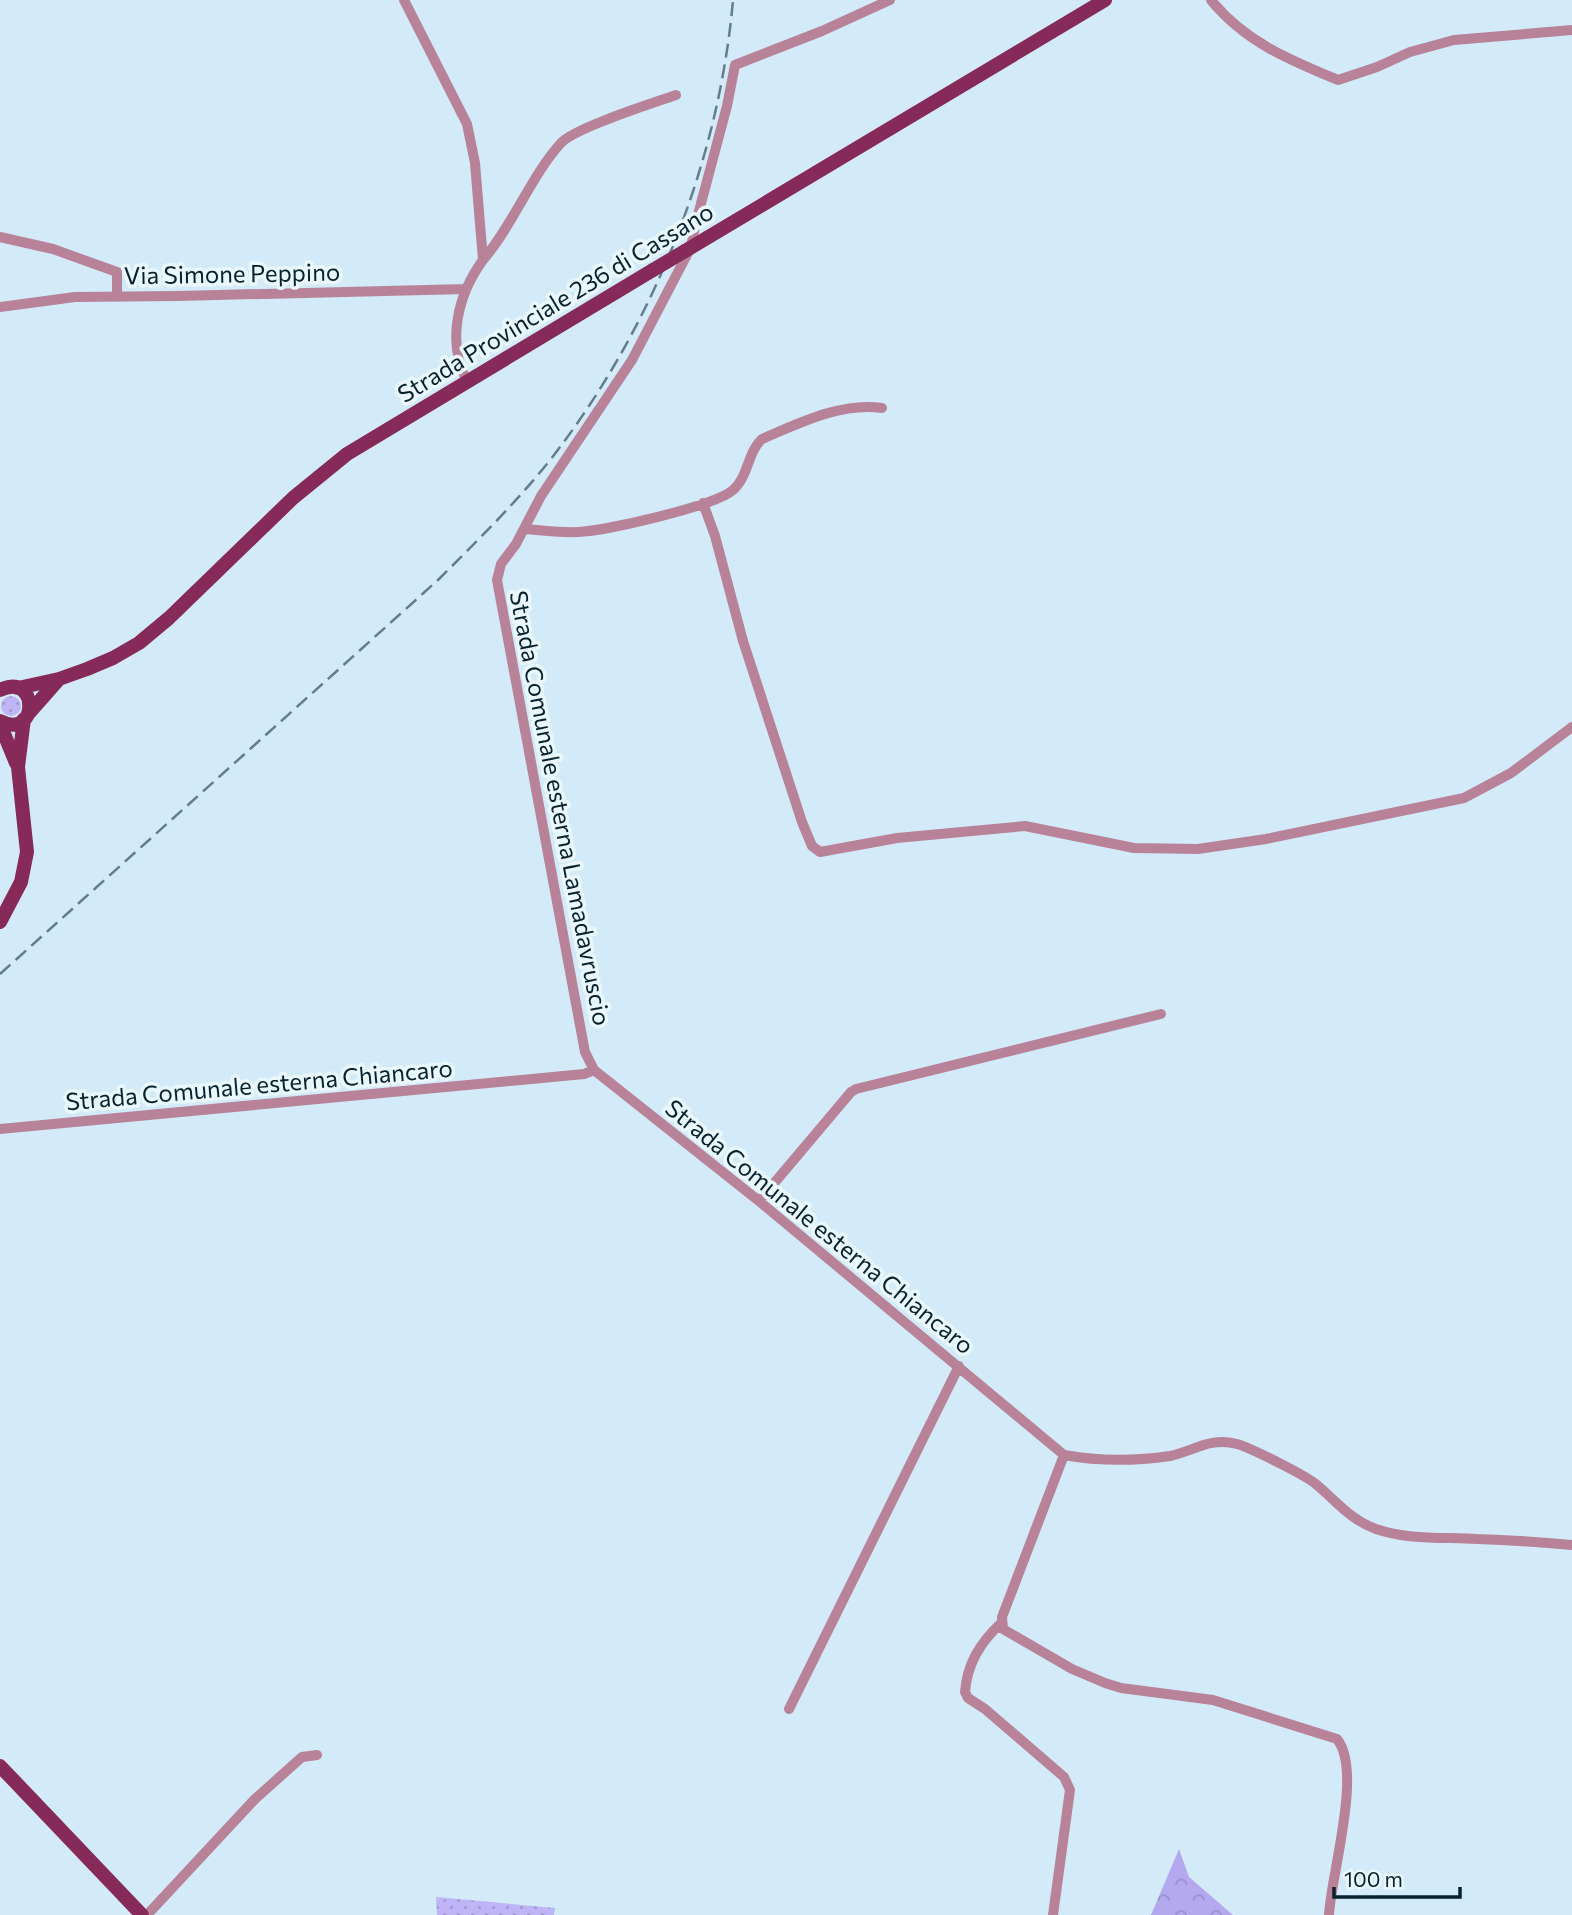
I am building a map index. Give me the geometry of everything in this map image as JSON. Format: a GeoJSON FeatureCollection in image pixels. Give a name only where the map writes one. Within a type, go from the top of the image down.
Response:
{"type":"FeatureCollection","features":[{"type":"Feature","properties":{"kind":"main road","name":"Strada Provinciale 236 di Cassano"},"geometry":{"type":"LineString","coordinates":[[5,689],[59,679],[105,662],[139,643],[169,618],[310,483],[361,445],[1105,0]]}},
{"type":"Feature","properties":{"kind":"main road"},"geometry":{"type":"LineString","coordinates":[[0,723],[14,725],[27,716],[59,679]]}},
{"type":"Feature","properties":{"kind":"main road"},"geometry":{"type":"LineString","coordinates":[[5,689],[27,696],[30,701],[18,767]]}},
{"type":"Feature","properties":{"kind":"main road"},"geometry":{"type":"LineString","coordinates":[[0,723],[18,767],[27,841],[26,865],[18,890],[0,922]]}},
{"type":"Feature","properties":{"kind":"main road"},"geometry":{"type":"LineString","coordinates":[[0,1766],[144,1915]]}},
{"type":"Feature","properties":{"kind":"street"},"geometry":{"type":"LineString","coordinates":[[404,0],[471,133],[483,260]]}},
{"type":"Feature","properties":{"kind":"street","name":"Strada Comunale esterna Lamadavruscio"},"geometry":{"type":"LineString","coordinates":[[594,1070],[585,1052],[498,572],[541,496],[632,360],[688,249],[727,106],[735,65],[822,32],[890,0]]}},
{"type":"Feature","properties":{"kind":"street"},"geometry":{"type":"LineString","coordinates":[[1212,0],[1236,25],[1265,48],[1338,80],[1377,67],[1402,54],[1454,40],[1572,30]]}},
{"type":"Feature","properties":{"kind":"street"},"geometry":{"type":"LineString","coordinates":[[467,381],[462,371],[457,313],[471,276],[509,225],[561,142],[600,123],[676,95]]}},
{"type":"Feature","properties":{"kind":"street"},"geometry":{"type":"LineString","coordinates":[[0,237],[53,249],[117,272],[117,297]]}},
{"type":"Feature","properties":{"kind":"street","name":"Via Simone Peppino"},"geometry":{"type":"LineString","coordinates":[[0,307],[75,297],[466,289]]}},
{"type":"Feature","properties":{"kind":"street"},"geometry":{"type":"LineString","coordinates":[[524,530],[586,531],[659,516],[703,503],[729,494],[737,486],[762,439],[840,410],[866,406],[882,408]]}},
{"type":"Feature","properties":{"kind":"street"},"geometry":{"type":"LineString","coordinates":[[703,503],[718,546],[747,653],[802,822],[813,846],[820,852],[897,838],[1025,826],[1134,848],[1198,849],[1266,839],[1464,798],[1511,773],[1572,727]]}},
{"type":"Feature","properties":{"kind":"street"},"geometry":{"type":"LineString","coordinates":[[759,1201],[856,1089],[1161,1014]]}},
{"type":"Feature","properties":{"kind":"street","name":"Strada Comunale esterna Chiancaro"},"geometry":{"type":"LineString","coordinates":[[0,1129],[556,1077],[584,1074],[594,1070],[759,1201],[1064,1455]]}},
{"type":"Feature","properties":{"kind":"street"},"geometry":{"type":"LineString","coordinates":[[789,1709],[959,1366]]}},
{"type":"Feature","properties":{"kind":"street"},"geometry":{"type":"LineString","coordinates":[[1053,1915],[1068,1809],[1068,1783],[985,1709],[968,1698],[965,1692],[971,1662],[981,1645],[1001,1623],[1064,1455],[1088,1459],[1153,1457],[1179,1454],[1201,1445],[1236,1444],[1315,1483],[1343,1510],[1376,1529],[1408,1537],[1572,1545]]}},
{"type":"Feature","properties":{"kind":"street"},"geometry":{"type":"LineString","coordinates":[[1001,1623],[1003,1629],[1010,1634],[1072,1669],[1105,1683],[1121,1688],[1213,1700],[1337,1738],[1342,1745],[1348,1786],[1329,1915]]}},
{"type":"Feature","properties":{"kind":"street"},"geometry":{"type":"LineString","coordinates":[[144,1915],[256,1799],[302,1757],[317,1755]]}},
{"type":"Feature","properties":{"kind":"shaded area"},"geometry":{"type":"Polygon","coordinates":[[[11,696],[18,699],[21,706],[18,713],[11,716],[4,713],[1,706],[4,699],[11,696]]]}},
{"type":"Feature","properties":{"kind":"shaded area"},"geometry":{"type":"Polygon","coordinates":[[[436,1897],[555,1908],[554,1915],[437,1915],[436,1897]]]}},
{"type":"Feature","properties":{"kind":"green space"},"geometry":{"type":"Polygon","coordinates":[[[1179,1849],[1189,1877],[1233,1915],[1151,1915],[1179,1849]]]}},
{"type":"Feature","properties":{"kind":"railway"},"geometry":{"type":"LineString","coordinates":[[0,974],[438,580],[512,504],[554,455],[590,405],[622,352],[675,240],[713,121],[733,0]]}}]}
